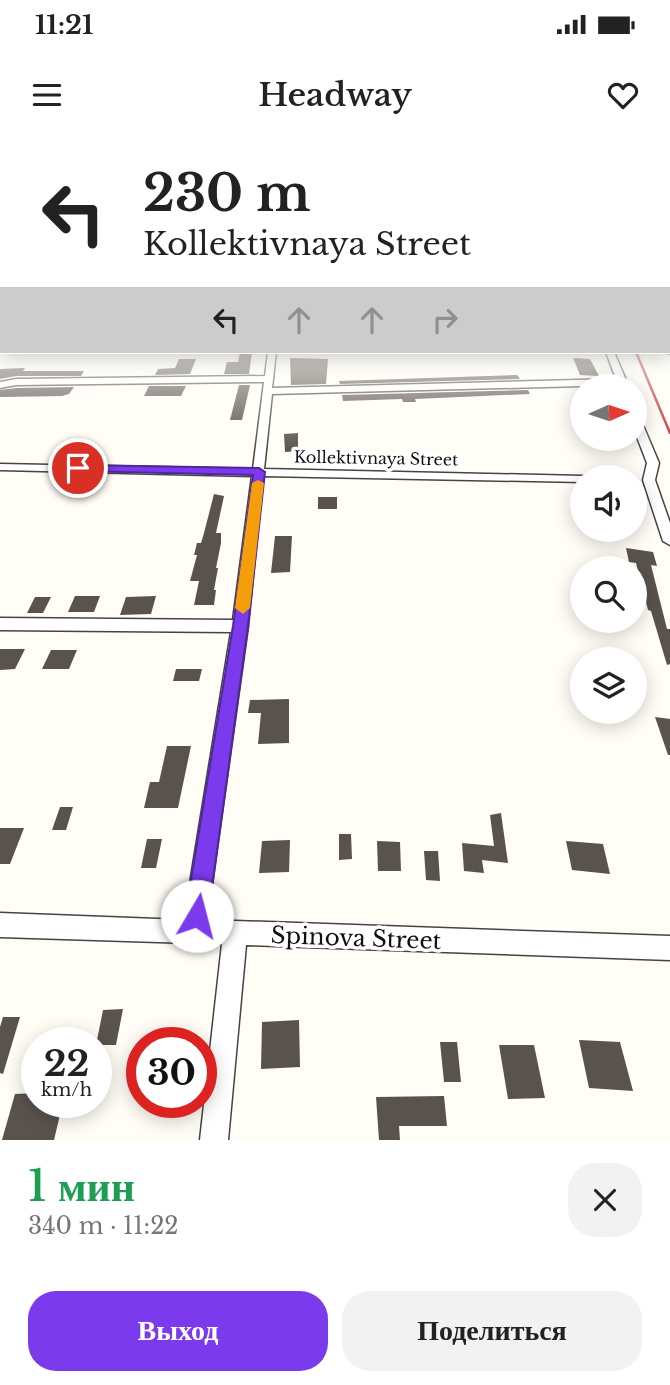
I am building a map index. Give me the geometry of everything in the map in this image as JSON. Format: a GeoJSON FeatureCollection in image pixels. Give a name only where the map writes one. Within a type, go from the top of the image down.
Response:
{"type":"FeatureCollection","features":[{"type":"Feature","properties":{"kind":"street"},"geometry":{"type":"LineString","coordinates":[[194,932],[240,626],[271,359]]}},
{"type":"Feature","properties":{"kind":"street"},"geometry":{"type":"LineString","coordinates":[[0,385],[16,382],[570,385]]}},
{"type":"Feature","properties":{"kind":"street"},"geometry":{"type":"LineString","coordinates":[[648,450],[653,463],[649,480],[670,541]]}},
{"type":"Feature","properties":{"kind":"street","name":"Kollektivnaya Street"},"geometry":{"type":"LineString","coordinates":[[0,467],[570,479]]}},
{"type":"Feature","properties":{"kind":"street"},"geometry":{"type":"LineString","coordinates":[[0,624],[240,626]]}},
{"type":"Feature","properties":{"kind":"street","name":"Spinova Street"},"geometry":{"type":"LineString","coordinates":[[0,925],[670,948]]}},
{"type":"Feature","properties":{"kind":"street"},"geometry":{"type":"LineString","coordinates":[[214,1140],[235,934]]}},
{"type":"Feature","properties":{"kind":"building"},"geometry":{"type":"Polygon","coordinates":[[[179,359],[196,359],[190,374],[155,375],[158,369],[175,368],[179,359]]]}},
{"type":"Feature","properties":{"kind":"building"},"geometry":{"type":"Polygon","coordinates":[[[239,359],[251,359],[249,374],[224,374],[227,362],[238,362],[239,359]]]}},
{"type":"Feature","properties":{"kind":"building"},"geometry":{"type":"Polygon","coordinates":[[[290,359],[328,359],[326,384],[291,385],[290,359]]]}},
{"type":"Feature","properties":{"kind":"building"},"geometry":{"type":"Polygon","coordinates":[[[573,359],[590,359],[598,374],[580,374],[573,359]]]}},
{"type":"Feature","properties":{"kind":"building"},"geometry":{"type":"Polygon","coordinates":[[[25,368],[23,371],[84,371],[81,376],[16,376],[0,379],[0,369],[25,368]]]}},
{"type":"Feature","properties":{"kind":"building"},"geometry":{"type":"Polygon","coordinates":[[[517,375],[520,379],[340,384],[339,381],[517,375]]]}},
{"type":"Feature","properties":{"kind":"building"},"geometry":{"type":"Polygon","coordinates":[[[239,385],[250,385],[242,420],[230,420],[239,385]]]}},
{"type":"Feature","properties":{"kind":"building"},"geometry":{"type":"Polygon","coordinates":[[[149,386],[186,386],[181,396],[144,396],[149,386]]]}},
{"type":"Feature","properties":{"kind":"building"},"geometry":{"type":"Polygon","coordinates":[[[74,387],[69,394],[62,396],[0,397],[0,390],[74,387]]]}},
{"type":"Feature","properties":{"kind":"building"},"geometry":{"type":"Polygon","coordinates":[[[528,390],[530,394],[415,399],[416,402],[403,402],[402,399],[343,401],[342,395],[528,390]]]}},
{"type":"Feature","properties":{"kind":"building"},"geometry":{"type":"Polygon","coordinates":[[[298,433],[298,451],[285,452],[284,434],[298,433]]]}},
{"type":"Feature","properties":{"kind":"building"},"geometry":{"type":"Polygon","coordinates":[[[214,494],[224,496],[216,533],[221,533],[221,543],[216,568],[214,605],[194,605],[199,581],[190,581],[197,555],[194,555],[197,543],[201,543],[214,494]]]}},
{"type":"Feature","properties":{"kind":"building"},"geometry":{"type":"Polygon","coordinates":[[[318,497],[337,497],[337,509],[318,509],[318,497]]]}},
{"type":"Feature","properties":{"kind":"building"},"geometry":{"type":"Polygon","coordinates":[[[275,536],[292,536],[290,572],[271,573],[275,536]]]}},
{"type":"Feature","properties":{"kind":"building"},"geometry":{"type":"Polygon","coordinates":[[[626,548],[653,552],[657,566],[651,565],[667,629],[670,629],[670,664],[667,665],[651,611],[647,606],[647,556],[628,556],[626,548]]]}},
{"type":"Feature","properties":{"kind":"building"},"geometry":{"type":"Polygon","coordinates":[[[75,596],[100,596],[94,612],[68,612],[75,596]]]}},
{"type":"Feature","properties":{"kind":"building"},"geometry":{"type":"Polygon","coordinates":[[[156,596],[151,614],[120,615],[126,597],[156,596]]]}},
{"type":"Feature","properties":{"kind":"building"},"geometry":{"type":"Polygon","coordinates":[[[35,597],[51,597],[43,613],[27,613],[35,597]]]}},
{"type":"Feature","properties":{"kind":"building"},"geometry":{"type":"Polygon","coordinates":[[[0,649],[25,649],[15,669],[0,670],[0,649]]]}},
{"type":"Feature","properties":{"kind":"building"},"geometry":{"type":"Polygon","coordinates":[[[51,650],[77,650],[69,669],[42,669],[51,650]]]}},
{"type":"Feature","properties":{"kind":"building"},"geometry":{"type":"Polygon","coordinates":[[[176,669],[202,669],[199,681],[173,681],[176,669]]]}},
{"type":"Feature","properties":{"kind":"building"},"geometry":{"type":"Polygon","coordinates":[[[289,699],[289,743],[258,744],[261,713],[248,713],[250,700],[289,699]]]}},
{"type":"Feature","properties":{"kind":"building"},"geometry":{"type":"Polygon","coordinates":[[[655,717],[670,719],[670,755],[668,755],[655,717]]]}},
{"type":"Feature","properties":{"kind":"building"},"geometry":{"type":"Polygon","coordinates":[[[167,746],[191,746],[178,808],[144,808],[150,782],[159,782],[167,746]]]}},
{"type":"Feature","properties":{"kind":"building"},"geometry":{"type":"Polygon","coordinates":[[[60,807],[73,807],[66,830],[52,830],[60,807]]]}},
{"type":"Feature","properties":{"kind":"building"},"geometry":{"type":"Polygon","coordinates":[[[501,813],[508,863],[482,860],[484,873],[464,871],[462,843],[494,846],[490,815],[501,813]]]}},
{"type":"Feature","properties":{"kind":"building"},"geometry":{"type":"Polygon","coordinates":[[[0,828],[24,828],[10,864],[0,864],[0,828]]]}},
{"type":"Feature","properties":{"kind":"building"},"geometry":{"type":"Polygon","coordinates":[[[339,834],[351,834],[352,859],[339,860],[339,834]]]}},
{"type":"Feature","properties":{"kind":"building"},"geometry":{"type":"Polygon","coordinates":[[[147,839],[162,839],[156,868],[141,868],[147,839]]]}},
{"type":"Feature","properties":{"kind":"building"},"geometry":{"type":"Polygon","coordinates":[[[290,840],[289,872],[259,873],[262,841],[290,840]]]}},
{"type":"Feature","properties":{"kind":"building"},"geometry":{"type":"Polygon","coordinates":[[[377,841],[400,842],[401,871],[378,871],[377,841]]]}},
{"type":"Feature","properties":{"kind":"building"},"geometry":{"type":"Polygon","coordinates":[[[566,841],[603,844],[610,874],[572,870],[566,841]]]}},
{"type":"Feature","properties":{"kind":"building"},"geometry":{"type":"Polygon","coordinates":[[[424,851],[438,851],[440,881],[426,880],[424,851]]]}},
{"type":"Feature","properties":{"kind":"building"},"geometry":{"type":"Polygon","coordinates":[[[123,1009],[116,1045],[112,1045],[112,1027],[100,1027],[103,1010],[123,1009]]]}},
{"type":"Feature","properties":{"kind":"building"},"geometry":{"type":"Polygon","coordinates":[[[3,1017],[20,1017],[3,1074],[0,1073],[0,1027],[3,1017]]]}},
{"type":"Feature","properties":{"kind":"building"},"geometry":{"type":"Polygon","coordinates":[[[299,1020],[300,1067],[261,1069],[262,1022],[299,1020]]]}},
{"type":"Feature","properties":{"kind":"building"},"geometry":{"type":"Polygon","coordinates":[[[579,1040],[620,1042],[633,1091],[589,1088],[579,1040]]]}},
{"type":"Feature","properties":{"kind":"building"},"geometry":{"type":"Polygon","coordinates":[[[440,1042],[457,1042],[461,1082],[444,1082],[440,1042]]]}},
{"type":"Feature","properties":{"kind":"building"},"geometry":{"type":"Polygon","coordinates":[[[499,1045],[534,1045],[545,1098],[508,1099],[499,1045]]]}},
{"type":"Feature","properties":{"kind":"building"},"geometry":{"type":"Polygon","coordinates":[[[15,1094],[21,1094],[21,1118],[59,1118],[54,1140],[2,1140],[15,1094]]]}},
{"type":"Feature","properties":{"kind":"building"},"geometry":{"type":"Polygon","coordinates":[[[444,1096],[447,1126],[399,1126],[400,1140],[379,1140],[376,1097],[444,1096]]]}},
{"type":"Feature","properties":{"kind":"railway"},"geometry":{"type":"LineString","coordinates":[[639,359],[670,433]]}},
{"type":"Feature","properties":{"kind":"slow traffic"},"geometry":{"type":"LineString","coordinates":[[243,608],[258,483]]}},
{"type":"Feature","properties":{"kind":"route"},"geometry":{"type":"LineString","coordinates":[[78,468],[259,472],[240,626],[197,916]]}}]}
